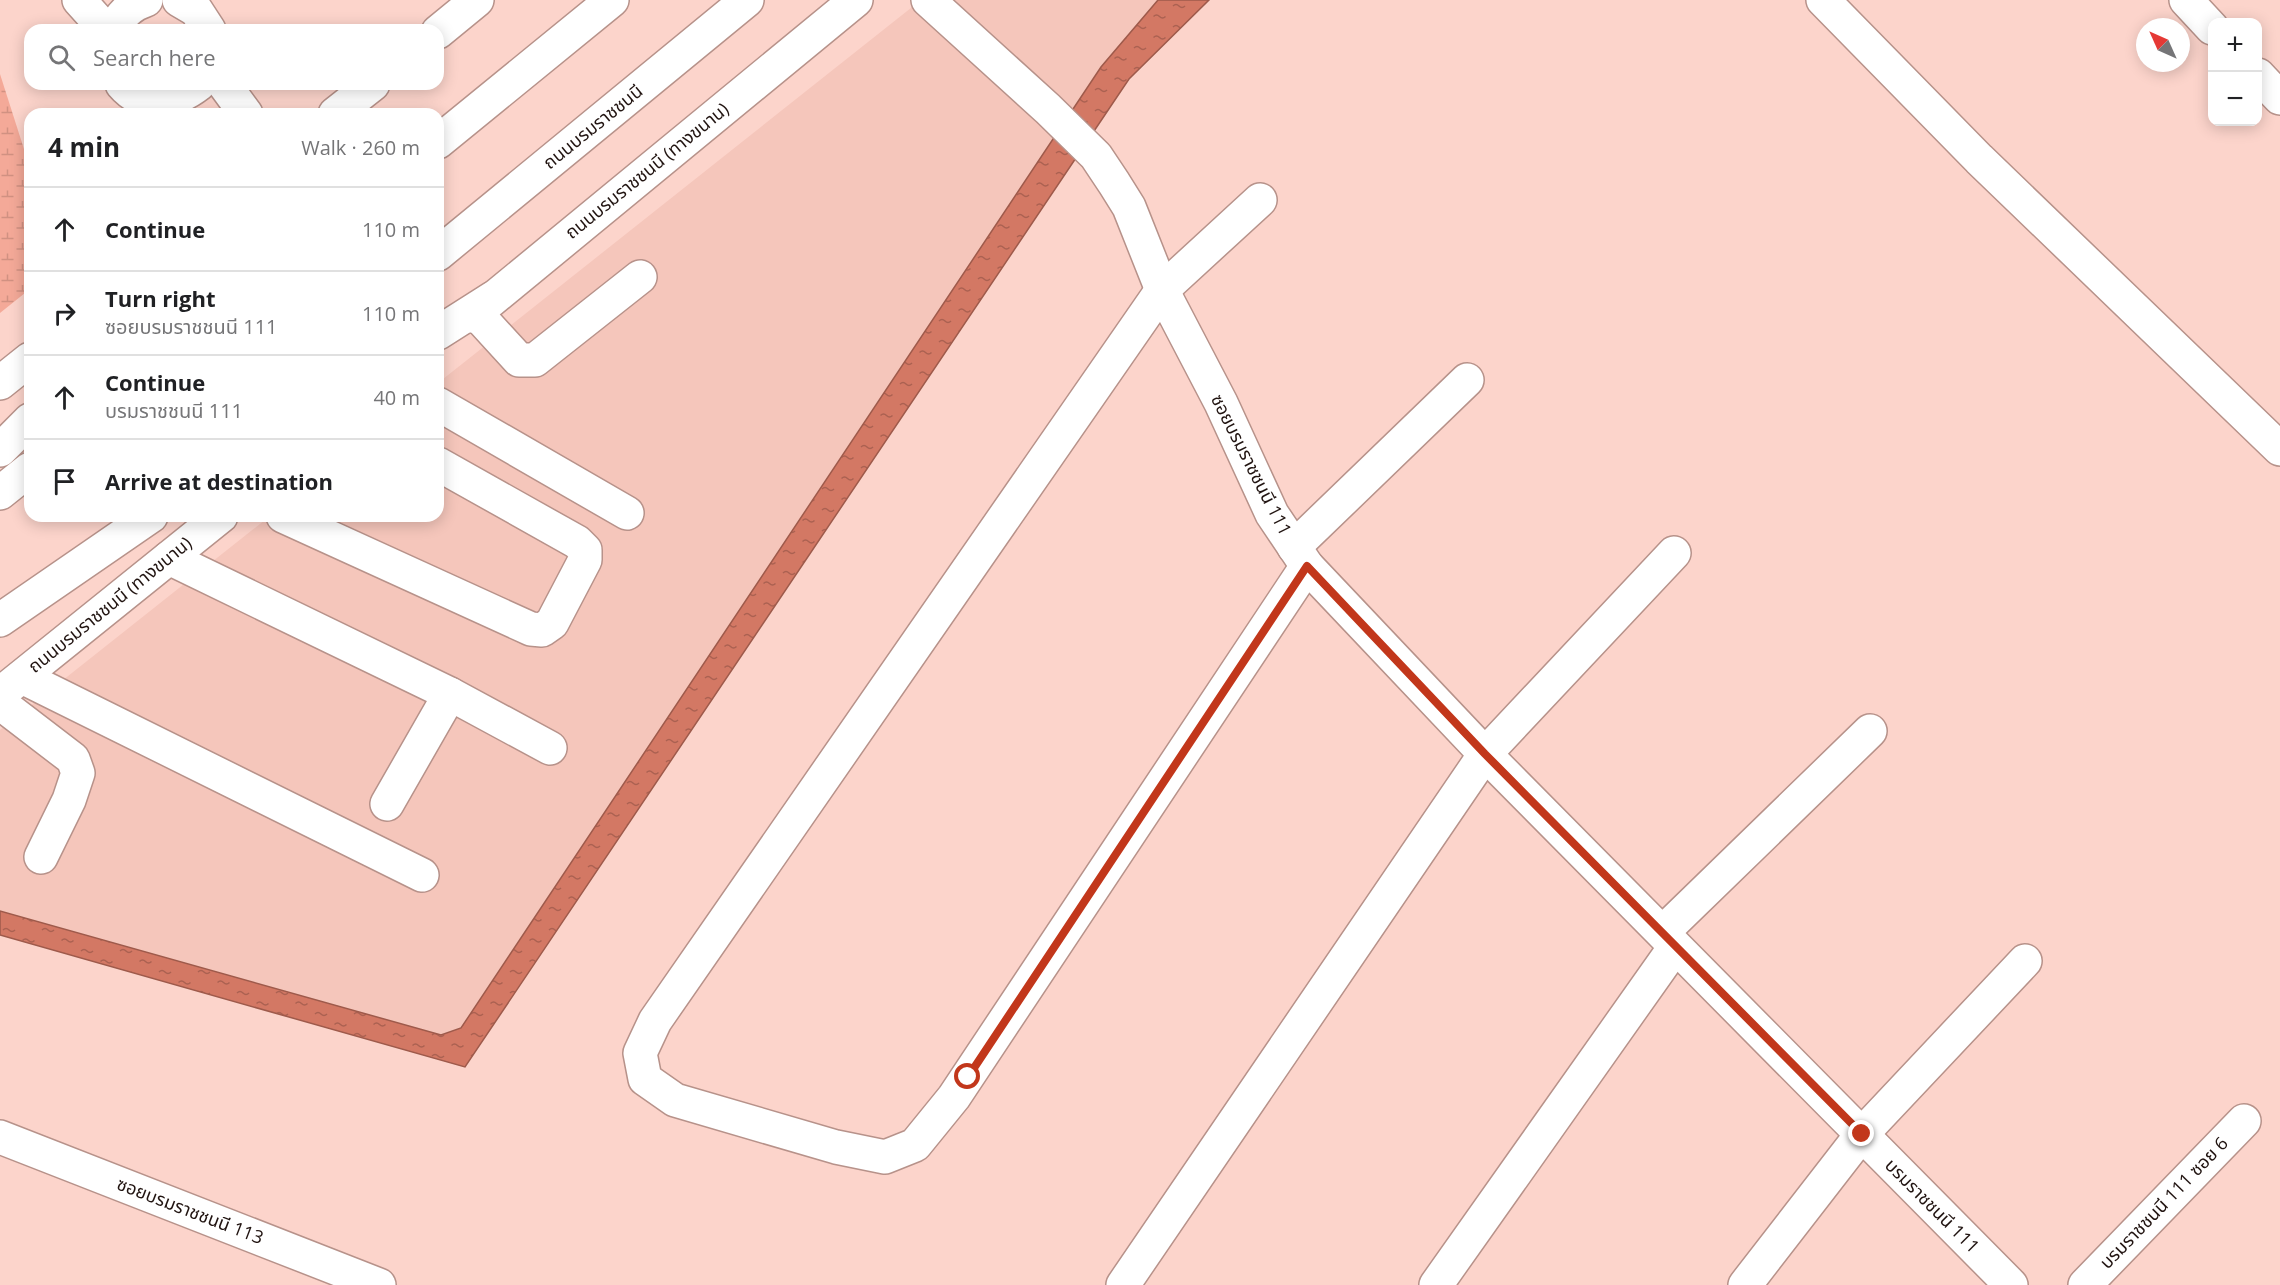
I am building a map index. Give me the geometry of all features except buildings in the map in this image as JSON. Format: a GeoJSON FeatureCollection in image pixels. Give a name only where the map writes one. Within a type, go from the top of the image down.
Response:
{"type":"FeatureCollection","features":[{"type":"Feature","properties":{"kind":"main road"},"geometry":{"type":"LineString","coordinates":[[79,0],[101,24]]}},
{"type":"Feature","properties":{"kind":"main road"},"geometry":{"type":"LineString","coordinates":[[116,24],[120,16],[146,0]]}},
{"type":"Feature","properties":{"kind":"main road"},"geometry":{"type":"LineString","coordinates":[[179,0],[196,10],[205,24]]}},
{"type":"Feature","properties":{"kind":"main road"},"geometry":{"type":"LineString","coordinates":[[444,27],[477,0]]}},
{"type":"Feature","properties":{"kind":"main road"},"geometry":{"type":"LineString","coordinates":[[444,137],[612,0]]}},
{"type":"Feature","properties":{"kind":"main road","name":"ถนนบรมราชชนนี"},"geometry":{"type":"LineString","coordinates":[[444,249],[747,0]]}},
{"type":"Feature","properties":{"kind":"main road","name":"ถนนบรมราชชนนี (ทางขนาน)"},"geometry":{"type":"LineString","coordinates":[[444,338],[856,0]]}},
{"type":"Feature","properties":{"kind":"main road","name":"ซอยบรมราชชนนี 111"},"geometry":{"type":"LineString","coordinates":[[928,0],[1096,156],[1129,207],[1161,290],[1221,403],[1272,514],[1301,557],[1485,754],[1701,974]]}},
{"type":"Feature","properties":{"kind":"main road"},"geometry":{"type":"LineString","coordinates":[[1823,0],[1979,159],[2280,449]]}},
{"type":"Feature","properties":{"kind":"main road"},"geometry":{"type":"LineString","coordinates":[[2186,0],[2208,24]]}},
{"type":"Feature","properties":{"kind":"main road"},"geometry":{"type":"LineString","coordinates":[[2262,79],[2280,98]]}},
{"type":"Feature","properties":{"kind":"main road"},"geometry":{"type":"LineString","coordinates":[[131,90],[145,100],[167,108],[192,90]]}},
{"type":"Feature","properties":{"kind":"main road"},"geometry":{"type":"LineString","coordinates":[[228,90],[242,108]]}},
{"type":"Feature","properties":{"kind":"main road"},"geometry":{"type":"LineString","coordinates":[[343,108],[365,90]]}},
{"type":"Feature","properties":{"kind":"main road"},"geometry":{"type":"LineString","coordinates":[[1260,200],[1161,290],[656,1021],[640,1053],[645,1079],[675,1100],[836,1147],[885,1157],[915,1145],[954,1097],[1301,557],[1467,380]]}},
{"type":"Feature","properties":{"kind":"main road"},"geometry":{"type":"LineString","coordinates":[[444,329],[484,305],[519,360],[535,360],[640,277]]}},
{"type":"Feature","properties":{"kind":"main road"},"geometry":{"type":"LineString","coordinates":[[0,383],[24,364]]}},
{"type":"Feature","properties":{"kind":"main road"},"geometry":{"type":"LineString","coordinates":[[444,407],[627,513]]}},
{"type":"Feature","properties":{"kind":"main road"},"geometry":{"type":"LineString","coordinates":[[0,450],[24,426]]}},
{"type":"Feature","properties":{"kind":"main road"},"geometry":{"type":"LineString","coordinates":[[316,522],[338,526],[531,629],[537,631],[547,627],[552,623],[585,560],[585,550],[578,542],[444,467]]}},
{"type":"Feature","properties":{"kind":"main road"},"geometry":{"type":"LineString","coordinates":[[0,493],[24,474]]}},
{"type":"Feature","properties":{"kind":"main road"},"geometry":{"type":"LineString","coordinates":[[0,611],[110,522]]}},
{"type":"Feature","properties":{"kind":"main road"},"geometry":{"type":"LineString","coordinates":[[0,620],[142,522]]}},
{"type":"Feature","properties":{"kind":"main road","name":"ถนนบรมราชชนนี (ทางขนาน)"},"geometry":{"type":"LineString","coordinates":[[11,686],[214,522]]}},
{"type":"Feature","properties":{"kind":"main road"},"geometry":{"type":"LineString","coordinates":[[1123,1285],[1485,754],[1674,553]]}},
{"type":"Feature","properties":{"kind":"main road"},"geometry":{"type":"LineString","coordinates":[[170,558],[450,694],[550,748]]}},
{"type":"Feature","properties":{"kind":"main road"},"geometry":{"type":"LineString","coordinates":[[11,686],[422,875]]}},
{"type":"Feature","properties":{"kind":"main road"},"geometry":{"type":"LineString","coordinates":[[387,804],[450,694]]}},
{"type":"Feature","properties":{"kind":"main road"},"geometry":{"type":"LineString","coordinates":[[0,703],[73,759],[78,773],[69,800],[41,857]]}},
{"type":"Feature","properties":{"kind":"main road"},"geometry":{"type":"LineString","coordinates":[[1436,1285],[1669,939],[1870,731]]}},
{"type":"Feature","properties":{"kind":"main road"},"geometry":{"type":"LineString","coordinates":[[1745,1285],[1862,1134],[2025,961]]}},
{"type":"Feature","properties":{"kind":"main road","name":"บรมราชชนนี 111"},"geometry":{"type":"LineString","coordinates":[[1701,974],[2011,1285]]}},
{"type":"Feature","properties":{"kind":"main road","name":"บรมราชชนนี 111 ซอย 6"},"geometry":{"type":"LineString","coordinates":[[2085,1285],[2244,1121]]}},
{"type":"Feature","properties":{"kind":"main road","name":"ซอยบรมราชชนนี 113"},"geometry":{"type":"LineString","coordinates":[[0,1137],[379,1285]]}},
{"type":"Feature","properties":{"kind":"shaded area"},"geometry":{"type":"Polygon","coordinates":[[[921,0],[1158,0],[1101,67],[461,1028],[441,1035],[0,911],[0,730],[262,522],[444,522],[444,378],[921,0]]]}},
{"type":"Feature","properties":{"kind":"green space"},"geometry":{"type":"Polygon","coordinates":[[[0,74],[24,149],[24,294],[0,313],[0,74]]]}},
{"type":"Feature","properties":{"kind":"water"},"geometry":{"type":"Polygon","coordinates":[[[1158,0],[1209,0],[1129,79],[465,1067],[0,935],[0,911],[441,1035],[461,1028],[1101,67],[1158,0]]]}},
{"type":"Feature","properties":{"kind":"route"},"geometry":{"type":"LineString","coordinates":[[968,1077],[1307,566],[1485,754],[1862,1134]]}}]}
